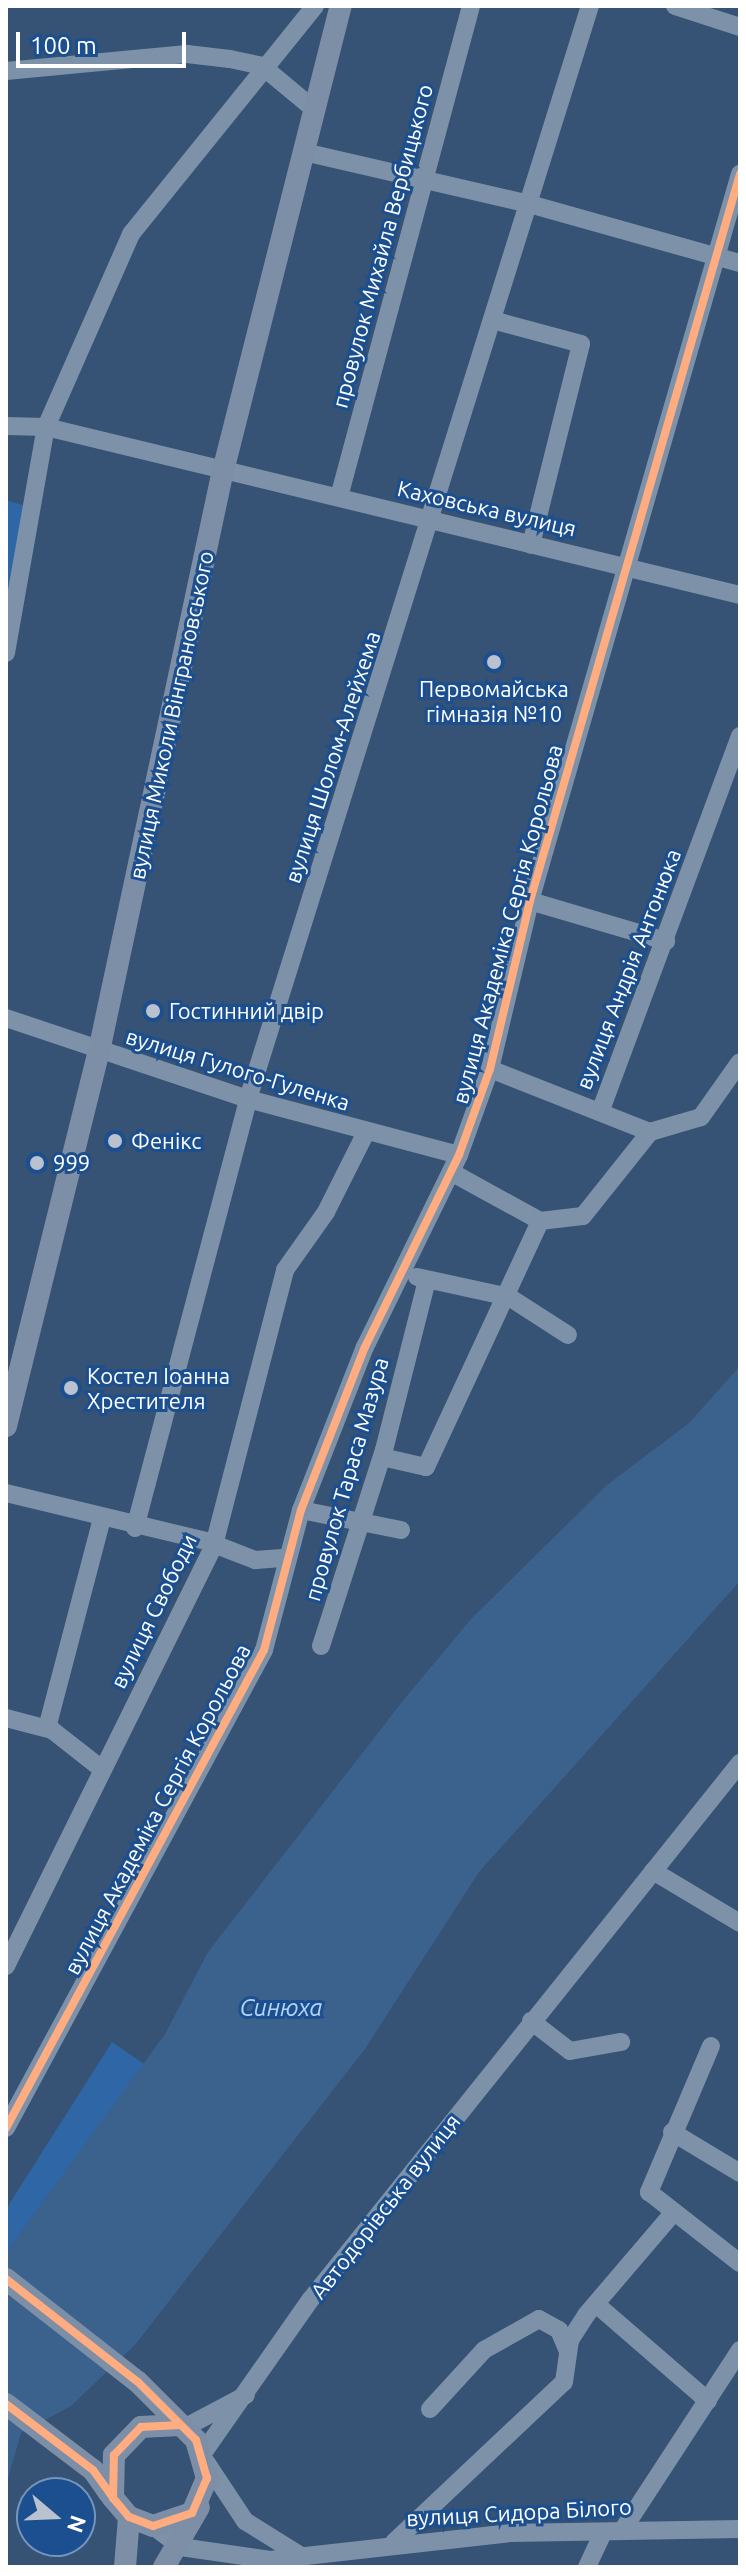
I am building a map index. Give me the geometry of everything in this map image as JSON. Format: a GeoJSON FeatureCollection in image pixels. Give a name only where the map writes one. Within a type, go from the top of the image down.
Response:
{"type":"FeatureCollection","features":[{"type":"Feature","properties":{"kind":"main road","name":"вулиця Миколи Вінграновського"},"geometry":{"type":"LineString","coordinates":[[6,1426],[99,1051],[222,475],[341,6]]}},
{"type":"Feature","properties":{"kind":"main road"},"geometry":{"type":"LineString","coordinates":[[6,2279],[161,2402],[204,2457],[203,2495],[181,2547],[164,2567]]}},
{"type":"Feature","properties":{"kind":"main road"},"geometry":{"type":"LineString","coordinates":[[6,2404],[93,2470],[129,2517],[153,2526],[175,2523],[203,2495]]}},
{"type":"Feature","properties":{"kind":"main road"},"geometry":{"type":"LineString","coordinates":[[113,2498],[109,2474],[127,2436],[156,2423],[182,2427]]}},
{"type":"Feature","properties":{"kind":"main road"},"geometry":{"type":"LineString","coordinates":[[125,2567],[129,2517]]}},
{"type":"Feature","properties":{"kind":"street"},"geometry":{"type":"LineString","coordinates":[[6,653],[46,427],[131,234],[262,66],[315,6]]}},
{"type":"Feature","properties":{"kind":"street","name":"провулок Михайла Вербицького"},"geometry":{"type":"LineString","coordinates":[[339,497],[471,6]]}},
{"type":"Feature","properties":{"kind":"street","name":"вулиця Шолом-Алейхема"},"geometry":{"type":"LineString","coordinates":[[135,1528],[248,1099],[533,205],[590,6]]}},
{"type":"Feature","properties":{"kind":"street"},"geometry":{"type":"LineString","coordinates":[[675,6],[740,27]]}},
{"type":"Feature","properties":{"kind":"street"},"geometry":{"type":"LineString","coordinates":[[6,71],[187,54],[262,66],[315,110]]}},
{"type":"Feature","properties":{"kind":"street"},"geometry":{"type":"LineString","coordinates":[[304,152],[425,183],[533,205],[740,263]]}},
{"type":"Feature","properties":{"kind":"street","name":"вулиця Академіка Сергія Корольова"},"geometry":{"type":"LineString","coordinates":[[6,2126],[264,1650],[301,1510],[402,1274],[455,1164],[490,1069],[530,901],[740,174]]}},
{"type":"Feature","properties":{"kind":"street"},"geometry":{"type":"LineString","coordinates":[[496,321],[581,344],[531,545]]}},
{"type":"Feature","properties":{"kind":"street","name":"Каховська вулиця"},"geometry":{"type":"LineString","coordinates":[[6,426],[46,427],[222,475],[339,497],[740,595]]}},
{"type":"Feature","properties":{"kind":"street","name":"вулиця Андрія Антонюка"},"geometry":{"type":"LineString","coordinates":[[490,1069],[602,1107],[740,736]]}},
{"type":"Feature","properties":{"kind":"street"},"geometry":{"type":"LineString","coordinates":[[530,901],[666,941]]}},
{"type":"Feature","properties":{"kind":"street","name":"вулиця Гулого-Гуленка"},"geometry":{"type":"LineString","coordinates":[[6,1018],[99,1051],[455,1164],[540,1221]]}},
{"type":"Feature","properties":{"kind":"street"},"geometry":{"type":"LineString","coordinates":[[382,1457],[426,1467],[509,1297],[540,1221],[583,1216],[650,1132],[701,1117],[740,1062]]}},
{"type":"Feature","properties":{"kind":"street"},"geometry":{"type":"LineString","coordinates":[[602,1107],[650,1132]]}},
{"type":"Feature","properties":{"kind":"street","name":"вулиця Свободи"},"geometry":{"type":"LineString","coordinates":[[6,1966],[214,1545],[285,1270],[326,1212],[365,1134]]}},
{"type":"Feature","properties":{"kind":"street"},"geometry":{"type":"LineString","coordinates":[[402,1274],[509,1297],[568,1335]]}},
{"type":"Feature","properties":{"kind":"street","name":"провулок Тараса Мазура"},"geometry":{"type":"LineString","coordinates":[[321,1646],[382,1457],[427,1280]]}},
{"type":"Feature","properties":{"kind":"street"},"geometry":{"type":"LineString","coordinates":[[6,1493],[135,1528],[214,1545],[255,1560],[286,1558]]}},
{"type":"Feature","properties":{"kind":"street"},"geometry":{"type":"LineString","coordinates":[[301,1510],[401,1530]]}},
{"type":"Feature","properties":{"kind":"street"},"geometry":{"type":"LineString","coordinates":[[47,1728],[102,1519]]}},
{"type":"Feature","properties":{"kind":"street"},"geometry":{"type":"LineString","coordinates":[[6,1718],[47,1728],[102,1769]]}},
{"type":"Feature","properties":{"kind":"street","name":"Автодорівська вулиця"},"geometry":{"type":"LineString","coordinates":[[204,2457],[311,2299],[740,1763]]}},
{"type":"Feature","properties":{"kind":"street"},"geometry":{"type":"LineString","coordinates":[[653,1871],[740,1923]]}},
{"type":"Feature","properties":{"kind":"street"},"geometry":{"type":"LineString","coordinates":[[531,2021],[570,2051],[621,2042]]}},
{"type":"Feature","properties":{"kind":"street"},"geometry":{"type":"LineString","coordinates":[[711,2046],[649,2192],[740,2263]]}},
{"type":"Feature","properties":{"kind":"street"},"geometry":{"type":"LineString","coordinates":[[672,2132],[740,2173]]}},
{"type":"Feature","properties":{"kind":"street"},"geometry":{"type":"LineString","coordinates":[[394,2542],[564,2382],[568,2351],[596,2304],[674,2212]]}},
{"type":"Feature","properties":{"kind":"street"},"geometry":{"type":"LineString","coordinates":[[596,2304],[708,2401]]}},
{"type":"Feature","properties":{"kind":"street"},"geometry":{"type":"LineString","coordinates":[[430,2409],[484,2350],[539,2319],[559,2330],[568,2351]]}},
{"type":"Feature","properties":{"kind":"street"},"geometry":{"type":"LineString","coordinates":[[622,2531],[740,2350]]}},
{"type":"Feature","properties":{"kind":"street","name":"Автодорівська вулиця"},"geometry":{"type":"LineString","coordinates":[[182,2427],[246,2395]]}},
{"type":"Feature","properties":{"kind":"street"},"geometry":{"type":"LineString","coordinates":[[204,2457],[245,2521],[294,2560]]}},
{"type":"Feature","properties":{"kind":"street","name":"вулиця Сидора Білого"},"geometry":{"type":"LineString","coordinates":[[153,2526],[181,2547],[269,2564],[394,2542],[622,2531],[740,2529]]}},
{"type":"Feature","properties":{"kind":"street"},"geometry":{"type":"LineString","coordinates":[[587,2567],[603,2533]]}},
{"type":"Feature","properties":{"kind":"shaded area"},"geometry":{"type":"Polygon","coordinates":[[[6,500],[29,507],[6,638],[6,500]]]}},
{"type":"Feature","properties":{"kind":"shaded area"},"geometry":{"type":"Polygon","coordinates":[[[112,2042],[144,2064],[6,2253],[6,2209],[112,2042]]]}},
{"type":"Feature","properties":{"kind":"water","name":"Синюха"},"geometry":{"type":"Polygon","coordinates":[[[740,1366],[740,1581],[479,1872],[365,2049],[135,2345],[71,2406],[21,2433],[6,2485],[6,2253],[165,2034],[208,1952],[405,1698],[471,1619],[607,1485],[689,1423],[740,1366]]]}},
{"type":"Feature","properties":{"kind":"cycle path"},"geometry":{"type":"LineString","coordinates":[[6,2128],[264,1650],[301,1510],[365,1347],[459,1155],[490,1069],[530,901],[740,174]]}},
{"type":"Feature","properties":{"kind":"cycle path"},"geometry":{"type":"LineString","coordinates":[[6,2279],[138,2382],[196,2440],[207,2478],[192,2513],[153,2526],[129,2517],[113,2498],[114,2455],[141,2427],[180,2425]]}},
{"type":"Feature","properties":{"kind":"cycle path"},"geometry":{"type":"LineString","coordinates":[[6,2404],[93,2470],[111,2495]]}},
{"type":"Feature","properties":{"kind":"place","name":"Первомайська гімназія №10"},"geometry":{"type":"Point","coordinates":[494,662]}},
{"type":"Feature","properties":{"kind":"place","name":"Гостинний двір"},"geometry":{"type":"Point","coordinates":[153,1011]}},
{"type":"Feature","properties":{"kind":"place","name":"Фенікс"},"geometry":{"type":"Point","coordinates":[115,1141]}},
{"type":"Feature","properties":{"kind":"place","name":"999"},"geometry":{"type":"Point","coordinates":[37,1163]}},
{"type":"Feature","properties":{"kind":"place","name":"Костел Іоанна Хрестителя"},"geometry":{"type":"Point","coordinates":[71,1388]}}]}
